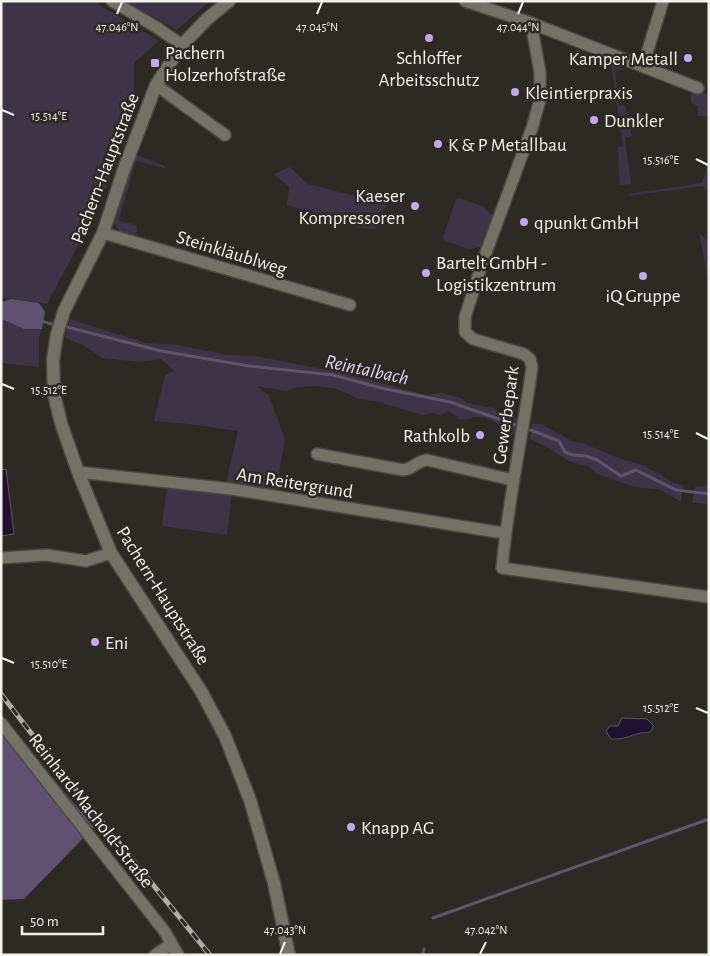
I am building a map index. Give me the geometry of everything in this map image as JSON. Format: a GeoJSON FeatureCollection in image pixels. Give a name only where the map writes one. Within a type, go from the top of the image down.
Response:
{"type":"FeatureCollection","features":[{"type":"Feature","properties":{"kind":"main road","name":"Pachern-Hauptstraße"},"geometry":{"type":"LineString","coordinates":[[229,1],[207,19],[182,45],[156,85],[124,169],[103,233],[64,311],[57,334],[54,360],[54,394],[78,472],[111,553],[201,691],[225,736],[254,814],[274,883],[289,955]]}},
{"type":"Feature","properties":{"kind":"street"},"geometry":{"type":"LineString","coordinates":[[112,1],[182,45]]}},
{"type":"Feature","properties":{"kind":"street"},"geometry":{"type":"LineString","coordinates":[[465,1],[531,23],[698,88]]}},
{"type":"Feature","properties":{"kind":"street"},"geometry":{"type":"LineString","coordinates":[[643,66],[663,1]]}},
{"type":"Feature","properties":{"kind":"street","name":"Gewerbepark"},"geometry":{"type":"LineString","coordinates":[[531,23],[540,72],[540,100],[532,128],[484,258],[465,317],[465,332],[473,339],[524,354],[530,359],[532,366],[505,532],[502,568],[709,597]]}},
{"type":"Feature","properties":{"kind":"street","name":"Pachern-Hauptstraße"},"geometry":{"type":"LineString","coordinates":[[156,85],[225,134]]}},
{"type":"Feature","properties":{"kind":"street","name":"Steinkläublweg"},"geometry":{"type":"LineString","coordinates":[[103,233],[350,305]]}},
{"type":"Feature","properties":{"kind":"street"},"geometry":{"type":"LineString","coordinates":[[317,454],[403,470],[411,469],[418,462],[427,460],[513,480]]}},
{"type":"Feature","properties":{"kind":"street","name":"Am Reitergrund"},"geometry":{"type":"LineString","coordinates":[[78,472],[231,489],[505,532]]}},
{"type":"Feature","properties":{"kind":"street"},"geometry":{"type":"LineString","coordinates":[[1,558],[47,555],[86,562],[111,553]]}},
{"type":"Feature","properties":{"kind":"street","name":"Reinhard Machold-Straße"},"geometry":{"type":"LineString","coordinates":[[1,723],[165,932],[178,955]]}},
{"type":"Feature","properties":{"kind":"street"},"geometry":{"type":"LineString","coordinates":[[155,955],[171,944]]}},
{"type":"Feature","properties":{"kind":"shaded area"},"geometry":{"type":"Polygon","coordinates":[[[1,1],[93,1],[159,41],[134,63],[134,93],[127,126],[102,200],[47,304],[1,297],[1,1]]]}},
{"type":"Feature","properties":{"kind":"shaded area"},"geometry":{"type":"Polygon","coordinates":[[[125,1],[210,1],[177,30],[125,1]]]}},
{"type":"Feature","properties":{"kind":"shaded area"},"geometry":{"type":"Polygon","coordinates":[[[605,57],[618,62],[622,69],[615,70],[619,106],[625,106],[632,136],[625,138],[631,184],[620,185],[618,147],[623,146],[611,63],[607,63],[605,57]]]}},
{"type":"Feature","properties":{"kind":"shaded area"},"geometry":{"type":"Polygon","coordinates":[[[680,84],[709,95],[709,125],[708,116],[698,116],[698,106],[691,103],[691,92],[679,86],[680,84]]]}},
{"type":"Feature","properties":{"kind":"shaded area"},"geometry":{"type":"Polygon","coordinates":[[[136,156],[165,166],[164,168],[136,161],[119,219],[120,221],[136,225],[137,232],[133,235],[120,231],[114,224],[136,156]]]}},
{"type":"Feature","properties":{"kind":"shaded area"},"geometry":{"type":"Polygon","coordinates":[[[709,166],[709,185],[706,192],[703,186],[629,196],[628,194],[702,183],[709,166]]]}},
{"type":"Feature","properties":{"kind":"shaded area"},"geometry":{"type":"Polygon","coordinates":[[[290,167],[308,184],[387,204],[375,229],[361,228],[287,205],[289,187],[274,174],[290,167]]]}},
{"type":"Feature","properties":{"kind":"shaded area"},"geometry":{"type":"Polygon","coordinates":[[[460,198],[484,207],[493,217],[484,246],[469,249],[445,241],[443,237],[456,199],[460,198]]]}},
{"type":"Feature","properties":{"kind":"shaded area"},"geometry":{"type":"Polygon","coordinates":[[[699,233],[709,242],[709,285],[699,233]]]}},
{"type":"Feature","properties":{"kind":"shaded area"},"geometry":{"type":"Polygon","coordinates":[[[11,299],[39,303],[45,312],[42,329],[24,329],[4,320],[1,321],[1,302],[11,299]]]}},
{"type":"Feature","properties":{"kind":"shaded area"},"geometry":{"type":"Polygon","coordinates":[[[70,319],[146,343],[177,345],[228,355],[255,356],[342,373],[426,395],[441,393],[461,398],[467,403],[493,408],[503,415],[519,418],[516,437],[497,423],[480,417],[466,420],[459,419],[448,411],[440,415],[433,413],[422,415],[379,402],[359,399],[337,389],[318,386],[297,387],[287,391],[256,386],[268,394],[285,439],[276,490],[226,483],[238,431],[154,421],[165,375],[174,371],[161,359],[141,362],[102,358],[83,345],[65,338],[70,319]]]}},
{"type":"Feature","properties":{"kind":"shaded area"},"geometry":{"type":"Polygon","coordinates":[[[4,320],[24,329],[42,329],[39,338],[39,367],[1,363],[1,321],[4,320]]]}},
{"type":"Feature","properties":{"kind":"shaded area"},"geometry":{"type":"Polygon","coordinates":[[[532,424],[541,424],[572,441],[583,443],[621,459],[642,465],[671,482],[683,485],[681,502],[661,490],[635,487],[597,474],[590,467],[569,461],[530,439],[532,424]]]}},
{"type":"Feature","properties":{"kind":"shaded area"},"geometry":{"type":"Polygon","coordinates":[[[6,469],[14,534],[1,536],[1,470],[6,469]]]}},
{"type":"Feature","properties":{"kind":"shaded area"},"geometry":{"type":"Polygon","coordinates":[[[709,485],[709,504],[692,503],[695,487],[709,485]]]}},
{"type":"Feature","properties":{"kind":"shaded area"},"geometry":{"type":"Polygon","coordinates":[[[167,486],[232,493],[227,535],[162,526],[167,486]]]}},
{"type":"Feature","properties":{"kind":"shaded area"},"geometry":{"type":"Polygon","coordinates":[[[1,717],[94,827],[24,899],[1,900],[1,717]]]}},
{"type":"Feature","properties":{"kind":"shaded area"},"geometry":{"type":"Polygon","coordinates":[[[622,718],[647,719],[653,725],[652,730],[611,739],[606,731],[610,726],[618,726],[622,718]]]}},
{"type":"Feature","properties":{"kind":"waterway","name":"Reintalbach"},"geometry":{"type":"LineString","coordinates":[[1,315],[23,316],[57,325]]}},
{"type":"Feature","properties":{"kind":"waterway","name":"Reintalbach"},"geometry":{"type":"LineString","coordinates":[[63,326],[161,351],[249,366],[333,375],[381,388],[450,402],[519,426]]}},
{"type":"Feature","properties":{"kind":"waterway","name":"Reintalbach"},"geometry":{"type":"LineString","coordinates":[[525,428],[559,441],[565,452],[597,460],[621,476],[636,470],[676,490],[709,494]]}},
{"type":"Feature","properties":{"kind":"waterway"},"geometry":{"type":"LineString","coordinates":[[433,918],[709,819]]}},
{"type":"Feature","properties":{"kind":"waterway"},"geometry":{"type":"LineString","coordinates":[[423,955],[424,949]]}},
{"type":"Feature","properties":{"kind":"railway"},"geometry":{"type":"LineString","coordinates":[[1,694],[51,759],[210,955]]}},
{"type":"Feature","properties":{"kind":"place","name":"Schloffer Arbeitsschutz"},"geometry":{"type":"Point","coordinates":[429,38]}},
{"type":"Feature","properties":{"kind":"place","name":"Kamper Metall"},"geometry":{"type":"Point","coordinates":[688,58]}},
{"type":"Feature","properties":{"kind":"place","name":"Pachern Holzerhofstraße"},"geometry":{"type":"Point","coordinates":[155,63]}},
{"type":"Feature","properties":{"kind":"place","name":"Kleintierpraxis"},"geometry":{"type":"Point","coordinates":[515,92]}},
{"type":"Feature","properties":{"kind":"place","name":"Dunkler"},"geometry":{"type":"Point","coordinates":[594,120]}},
{"type":"Feature","properties":{"kind":"place","name":"K & P Metallbau"},"geometry":{"type":"Point","coordinates":[438,144]}},
{"type":"Feature","properties":{"kind":"place","name":"Kaeser Kompressoren"},"geometry":{"type":"Point","coordinates":[415,206]}},
{"type":"Feature","properties":{"kind":"place","name":"qpunkt GmbH"},"geometry":{"type":"Point","coordinates":[524,222]}},
{"type":"Feature","properties":{"kind":"place","name":"Bartelt GmbH - Logistikzentrum"},"geometry":{"type":"Point","coordinates":[426,273]}},
{"type":"Feature","properties":{"kind":"place","name":"iQ Gruppe"},"geometry":{"type":"Point","coordinates":[643,276]}},
{"type":"Feature","properties":{"kind":"place","name":"Rathkolb"},"geometry":{"type":"Point","coordinates":[480,435]}},
{"type":"Feature","properties":{"kind":"place","name":"Eni"},"geometry":{"type":"Point","coordinates":[95,642]}},
{"type":"Feature","properties":{"kind":"place","name":"Knapp AG"},"geometry":{"type":"Point","coordinates":[351,827]}}]}
